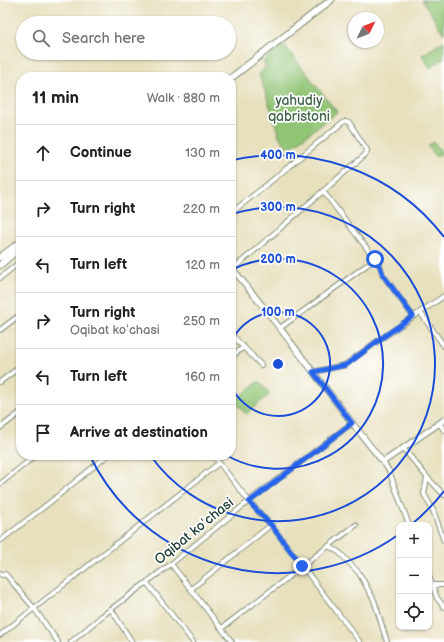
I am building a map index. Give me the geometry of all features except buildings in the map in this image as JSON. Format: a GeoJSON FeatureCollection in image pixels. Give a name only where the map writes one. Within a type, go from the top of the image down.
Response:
{"type":"FeatureCollection","features":[{"type":"Feature","properties":{"kind":"main road"},"geometry":{"type":"LineString","coordinates":[[236,74],[331,0]]}},
{"type":"Feature","properties":{"kind":"main road"},"geometry":{"type":"LineString","coordinates":[[0,257],[16,246]]}},
{"type":"Feature","properties":{"kind":"main road"},"geometry":{"type":"LineString","coordinates":[[0,265],[16,252]]}},
{"type":"Feature","properties":{"kind":"street"},"geometry":{"type":"LineString","coordinates":[[236,209],[343,122],[349,122],[367,150],[366,154],[323,192],[236,265]]}},
{"type":"Feature","properties":{"kind":"street"},"geometry":{"type":"LineString","coordinates":[[323,192],[375,259],[380,266],[383,275],[413,316]]}},
{"type":"Feature","properties":{"kind":"street"},"geometry":{"type":"LineString","coordinates":[[280,328],[375,259]]}},
{"type":"Feature","properties":{"kind":"street"},"geometry":{"type":"LineString","coordinates":[[0,278],[16,265]]}},
{"type":"Feature","properties":{"kind":"street"},"geometry":{"type":"LineString","coordinates":[[236,273],[383,462],[389,471],[408,522]]}},
{"type":"Feature","properties":{"kind":"street"},"geometry":{"type":"LineString","coordinates":[[313,372],[346,365],[413,316],[444,296]]}},
{"type":"Feature","properties":{"kind":"street"},"geometry":{"type":"LineString","coordinates":[[420,312],[444,346]]}},
{"type":"Feature","properties":{"kind":"street"},"geometry":{"type":"LineString","coordinates":[[0,330],[16,318]]}},
{"type":"Feature","properties":{"kind":"street"},"geometry":{"type":"LineString","coordinates":[[236,339],[261,365]]}},
{"type":"Feature","properties":{"kind":"street"},"geometry":{"type":"LineString","coordinates":[[236,353],[244,347]]}},
{"type":"Feature","properties":{"kind":"street"},"geometry":{"type":"LineString","coordinates":[[0,382],[16,370]]}},
{"type":"Feature","properties":{"kind":"street"},"geometry":{"type":"LineString","coordinates":[[0,428],[16,416]]}},
{"type":"Feature","properties":{"kind":"street"},"geometry":{"type":"LineString","coordinates":[[383,462],[444,420]]}},
{"type":"Feature","properties":{"kind":"street","name":"Oqibat koʻchasi"},"geometry":{"type":"LineString","coordinates":[[70,642],[352,423]]}},
{"type":"Feature","properties":{"kind":"street"},"geometry":{"type":"LineString","coordinates":[[439,423],[444,430]]}},
{"type":"Feature","properties":{"kind":"street"},"geometry":{"type":"LineString","coordinates":[[403,448],[444,495]]}},
{"type":"Feature","properties":{"kind":"street"},"geometry":{"type":"LineString","coordinates":[[0,484],[30,460]]}},
{"type":"Feature","properties":{"kind":"street"},"geometry":{"type":"LineString","coordinates":[[0,540],[50,503],[102,460]]}},
{"type":"Feature","properties":{"kind":"street"},"geometry":{"type":"LineString","coordinates":[[217,460],[249,502],[271,525],[360,642]]}},
{"type":"Feature","properties":{"kind":"street"},"geometry":{"type":"LineString","coordinates":[[0,635],[219,463]]}},
{"type":"Feature","properties":{"kind":"street"},"geometry":{"type":"LineString","coordinates":[[427,477],[424,494],[433,510],[444,541]]}},
{"type":"Feature","properties":{"kind":"street"},"geometry":{"type":"LineString","coordinates":[[191,589],[271,525]]}},
{"type":"Feature","properties":{"kind":"street"},"geometry":{"type":"LineString","coordinates":[[222,628],[356,526]]}},
{"type":"Feature","properties":{"kind":"street"},"geometry":{"type":"LineString","coordinates":[[329,546],[340,553],[359,573],[374,600],[386,642]]}},
{"type":"Feature","properties":{"kind":"street"},"geometry":{"type":"LineString","coordinates":[[171,564],[232,642]]}},
{"type":"Feature","properties":{"kind":"street"},"geometry":{"type":"LineString","coordinates":[[1,575],[5,574],[7,576],[34,608],[58,642]]}},
{"type":"Feature","properties":{"kind":"street"},"geometry":{"type":"LineString","coordinates":[[147,583],[193,642]]}},
{"type":"Feature","properties":{"kind":"street"},"geometry":{"type":"LineString","coordinates":[[444,585],[432,585],[437,598],[444,607]]}},
{"type":"Feature","properties":{"kind":"street"},"geometry":{"type":"LineString","coordinates":[[111,610],[132,642]]}},
{"type":"Feature","properties":{"kind":"green space"},"geometry":{"type":"Polygon","coordinates":[[[422,0],[444,0],[444,34],[422,0]]]}},
{"type":"Feature","properties":{"kind":"green space"},"geometry":{"type":"Polygon","coordinates":[[[444,41],[444,58],[430,68],[422,55],[444,41]]]}},
{"type":"Feature","properties":{"kind":"green space","name":"yahudiy qabristoni"},"geometry":{"type":"Polygon","coordinates":[[[284,45],[337,112],[289,149],[278,135],[279,133],[259,74],[266,66],[263,62],[284,45]]]}},
{"type":"Feature","properties":{"kind":"green space"},"geometry":{"type":"Polygon","coordinates":[[[434,142],[442,153],[436,157],[428,146],[434,142]]]}},
{"type":"Feature","properties":{"kind":"green space"},"geometry":{"type":"Polygon","coordinates":[[[259,381],[270,394],[246,414],[236,400],[259,381]]]}},
{"type":"Feature","properties":{"kind":"route"},"geometry":{"type":"LineString","coordinates":[[302,566],[271,525],[249,502],[352,423],[313,372],[346,365],[413,316],[383,275],[380,266],[375,259]]}}]}
